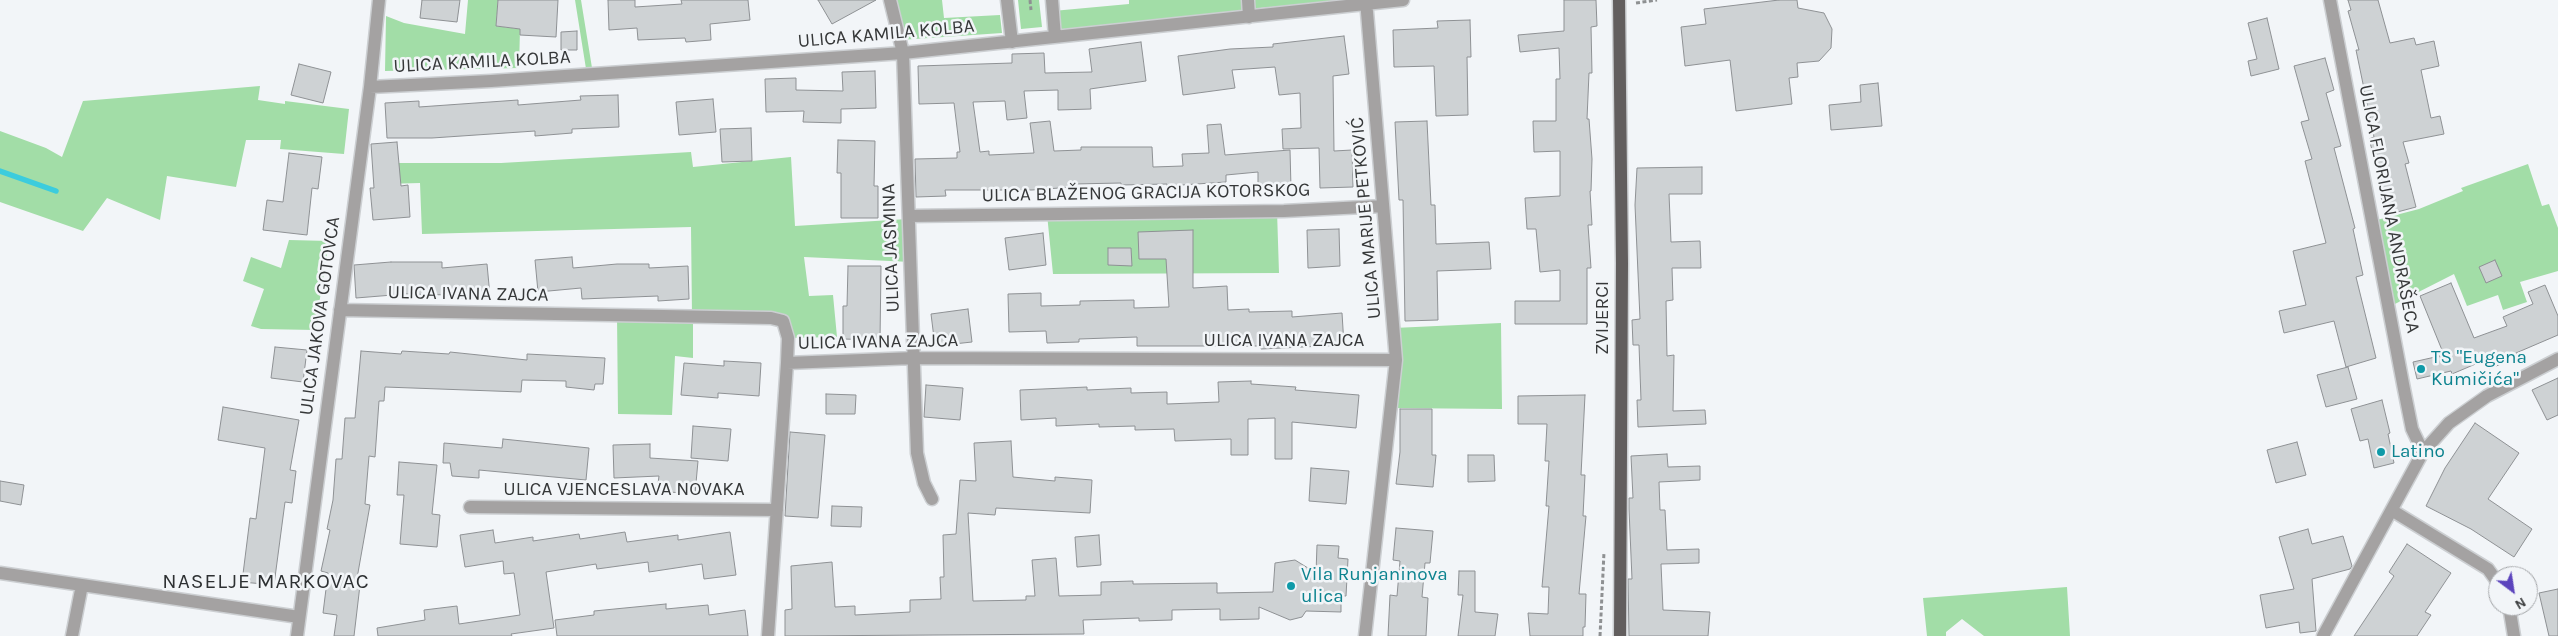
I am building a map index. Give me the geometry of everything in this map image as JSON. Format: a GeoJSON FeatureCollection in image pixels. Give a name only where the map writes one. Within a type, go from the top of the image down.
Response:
{"type":"FeatureCollection","features":[{"type":"Feature","properties":{"kind":"main road","name":"ZVIJERCI"},"geometry":{"type":"LineString","coordinates":[[1620,0],[1622,263],[1620,636]]}},
{"type":"Feature","properties":{"kind":"street","name":"ULICA JAKOVA GOTOVCA"},"geometry":{"type":"LineString","coordinates":[[297,636],[370,87],[379,0]]}},
{"type":"Feature","properties":{"kind":"street","name":"ULICA JASMINA"},"geometry":{"type":"LineString","coordinates":[[890,0],[903,53],[917,453],[924,483],[932,499]]}},
{"type":"Feature","properties":{"kind":"street"},"geometry":{"type":"LineString","coordinates":[[1007,0],[1012,42]]}},
{"type":"Feature","properties":{"kind":"street"},"geometry":{"type":"LineString","coordinates":[[1052,0],[1055,37]]}},
{"type":"Feature","properties":{"kind":"street"},"geometry":{"type":"LineString","coordinates":[[1248,0],[1249,17]]}},
{"type":"Feature","properties":{"kind":"street","name":"ULICA KAMILA KOLBA"},"geometry":{"type":"LineString","coordinates":[[370,87],[491,81],[903,53],[1249,17],[1367,2],[1403,0]]}},
{"type":"Feature","properties":{"kind":"street","name":"ULICA FLORIJANA ANDRAŠECA"},"geometry":{"type":"LineString","coordinates":[[2330,0],[2412,428],[2423,452]]}},
{"type":"Feature","properties":{"kind":"street","name":"ULICA MARIJE PETKOVIĆ"},"geometry":{"type":"LineString","coordinates":[[1365,636],[1396,360],[1367,2]]}},
{"type":"Feature","properties":{"kind":"street","name":"ULICA BLAŽENOG GRACIJA KOTORSKOG"},"geometry":{"type":"LineString","coordinates":[[909,216],[1284,211],[1384,206]]}},
{"type":"Feature","properties":{"kind":"street","name":"ULICA IVANA ZAJCA"},"geometry":{"type":"LineString","coordinates":[[340,310],[772,318],[783,321],[788,338],[787,363],[914,358],[1396,360]]}},
{"type":"Feature","properties":{"kind":"street"},"geometry":{"type":"LineString","coordinates":[[2323,636],[2393,511],[2423,452],[2449,423],[2487,396],[2558,359]]}},
{"type":"Feature","properties":{"kind":"street"},"geometry":{"type":"LineString","coordinates":[[768,636],[787,363]]}},
{"type":"Feature","properties":{"kind":"street","name":"ULICA VJENCESLAVA NOVAKA"},"geometry":{"type":"LineString","coordinates":[[470,507],[777,510]]}},
{"type":"Feature","properties":{"kind":"street"},"geometry":{"type":"LineString","coordinates":[[2393,511],[2488,569]]}},
{"type":"Feature","properties":{"kind":"street"},"geometry":{"type":"LineString","coordinates":[[0,573],[299,617]]}},
{"type":"Feature","properties":{"kind":"street"},"geometry":{"type":"LineString","coordinates":[[72,636],[82,585]]}},
{"type":"Feature","properties":{"kind":"street"},"geometry":{"type":"LineString","coordinates":[[2511,616],[2514,636]]}},
{"type":"Feature","properties":{"kind":"path"},"geometry":{"type":"LineString","coordinates":[[1030,0],[1031,10]]}},
{"type":"Feature","properties":{"kind":"path"},"geometry":{"type":"LineString","coordinates":[[1636,3],[1657,0]]}},
{"type":"Feature","properties":{"kind":"green space"},"geometry":{"type":"Polygon","coordinates":[[[468,0],[498,0],[496,26],[520,29],[519,68],[385,71],[386,16],[404,23],[465,34],[468,0]]]}},
{"type":"Feature","properties":{"kind":"green space"},"geometry":{"type":"Polygon","coordinates":[[[575,0],[581,0],[593,74],[587,75],[575,0]]]}},
{"type":"Feature","properties":{"kind":"green space"},"geometry":{"type":"Polygon","coordinates":[[[890,0],[942,0],[944,18],[1000,15],[1002,33],[900,40],[890,0]]]}},
{"type":"Feature","properties":{"kind":"green space"},"geometry":{"type":"Polygon","coordinates":[[[1018,0],[1039,0],[1042,27],[1021,29],[1018,0]]]}},
{"type":"Feature","properties":{"kind":"green space"},"geometry":{"type":"Polygon","coordinates":[[[1129,0],[1351,0],[1249,9],[1249,17],[1055,37],[1053,11],[1129,4],[1129,0]]]}},
{"type":"Feature","properties":{"kind":"green space"},"geometry":{"type":"Polygon","coordinates":[[[260,86],[258,100],[285,104],[285,101],[349,109],[344,154],[280,149],[281,140],[246,140],[236,187],[167,176],[160,220],[107,198],[83,231],[0,202],[0,131],[46,148],[62,157],[83,101],[260,86]]]}},
{"type":"Feature","properties":{"kind":"green space"},"geometry":{"type":"Polygon","coordinates":[[[691,152],[693,167],[791,157],[795,226],[907,219],[911,262],[804,257],[809,296],[833,295],[837,337],[788,338],[783,321],[693,317],[693,358],[675,356],[672,415],[618,414],[617,315],[692,316],[691,227],[422,234],[420,183],[384,184],[384,163],[501,163],[691,152]]]}},
{"type":"Feature","properties":{"kind":"green space"},"geometry":{"type":"Polygon","coordinates":[[[2528,164],[2542,206],[2549,204],[2558,228],[2558,271],[2520,282],[2527,302],[2503,310],[2498,295],[2467,306],[2454,274],[2389,307],[2373,221],[2419,209],[2463,191],[2461,188],[2528,164]]]}},
{"type":"Feature","properties":{"kind":"green space"},"geometry":{"type":"Polygon","coordinates":[[[1277,211],[1279,273],[1053,274],[1047,214],[1277,211]]]}},
{"type":"Feature","properties":{"kind":"green space"},"geometry":{"type":"Polygon","coordinates":[[[289,240],[329,241],[315,330],[261,329],[251,326],[264,289],[243,281],[251,257],[281,268],[289,240]]]}},
{"type":"Feature","properties":{"kind":"green space"},"geometry":{"type":"Polygon","coordinates":[[[1501,323],[1502,409],[1391,408],[1394,328],[1501,323]]]}},
{"type":"Feature","properties":{"kind":"green space"},"geometry":{"type":"Polygon","coordinates":[[[2067,587],[2070,636],[1984,636],[1962,619],[1946,632],[1946,636],[1927,636],[1923,598],[2067,587]]]}},
{"type":"Feature","properties":{"kind":"building"},"geometry":{"type":"Polygon","coordinates":[[[422,0],[460,0],[457,22],[420,18],[422,0]]]}},
{"type":"Feature","properties":{"kind":"building"},"geometry":{"type":"Polygon","coordinates":[[[498,0],[558,0],[556,37],[520,35],[520,29],[496,26],[498,0]]]}},
{"type":"Feature","properties":{"kind":"building"},"geometry":{"type":"Polygon","coordinates":[[[608,0],[635,0],[635,7],[682,4],[681,0],[748,0],[750,20],[710,24],[711,40],[686,42],[685,38],[638,40],[637,28],[609,30],[608,0]]]}},
{"type":"Feature","properties":{"kind":"building"},"geometry":{"type":"Polygon","coordinates":[[[818,0],[876,0],[832,24],[818,0]]]}},
{"type":"Feature","properties":{"kind":"building"},"geometry":{"type":"Polygon","coordinates":[[[1564,0],[1596,0],[1597,26],[1591,27],[1592,73],[1589,73],[1587,119],[1589,119],[1592,159],[1590,191],[1592,225],[1588,225],[1591,268],[1587,268],[1587,324],[1515,324],[1515,301],[1560,301],[1560,270],[1540,272],[1536,229],[1527,229],[1525,198],[1560,196],[1560,151],[1534,152],[1533,121],[1556,121],[1556,79],[1560,79],[1559,48],[1520,52],[1518,35],[1564,31],[1564,0]]]}},
{"type":"Feature","properties":{"kind":"building"},"geometry":{"type":"Polygon","coordinates":[[[1779,0],[1797,0],[1798,8],[1824,13],[1832,29],[1831,48],[1819,61],[1797,63],[1798,77],[1789,78],[1792,104],[1736,111],[1730,60],[1685,66],[1681,27],[1706,24],[1704,9],[1779,0]]]}},
{"type":"Feature","properties":{"kind":"building"},"geometry":{"type":"Polygon","coordinates":[[[2348,0],[2378,0],[2390,43],[2414,38],[2416,45],[2434,41],[2439,66],[2421,70],[2431,118],[2440,116],[2444,134],[2403,142],[2409,163],[2405,164],[2416,207],[2386,215],[2377,183],[2381,182],[2369,139],[2374,137],[2356,50],[2359,50],[2348,11],[2351,10],[2348,0]]]}},
{"type":"Feature","properties":{"kind":"building"},"geometry":{"type":"Polygon","coordinates":[[[2267,18],[2279,69],[2251,76],[2248,61],[2257,59],[2248,23],[2267,18]]]}},
{"type":"Feature","properties":{"kind":"building"},"geometry":{"type":"Polygon","coordinates":[[[1470,20],[1471,57],[1467,57],[1468,115],[1436,116],[1434,66],[1394,67],[1393,30],[1438,28],[1437,21],[1470,20]]]}},
{"type":"Feature","properties":{"kind":"building"},"geometry":{"type":"Polygon","coordinates":[[[577,31],[577,50],[561,50],[561,32],[577,31]]]}},
{"type":"Feature","properties":{"kind":"building"},"geometry":{"type":"Polygon","coordinates":[[[1344,36],[1349,74],[1333,76],[1334,151],[1352,150],[1353,187],[1320,188],[1319,148],[1283,149],[1282,129],[1301,128],[1300,93],[1279,95],[1275,67],[1232,70],[1235,88],[1183,95],[1178,56],[1230,49],[1273,47],[1273,44],[1344,36]]]}},
{"type":"Feature","properties":{"kind":"building"},"geometry":{"type":"Polygon","coordinates":[[[1141,42],[1146,81],[1090,89],[1091,109],[1058,110],[1058,90],[1024,91],[1027,118],[1007,120],[1005,101],[973,102],[980,152],[989,151],[989,155],[1034,153],[1030,123],[1050,121],[1054,151],[1081,150],[1081,147],[1152,147],[1153,167],[1183,166],[1182,154],[1209,153],[1207,125],[1221,124],[1225,155],[1290,150],[1291,188],[1258,188],[1258,172],[1226,175],[1226,182],[1167,186],[1167,184],[1121,185],[1121,183],[1073,184],[1073,187],[1032,190],[945,190],[946,196],[916,197],[915,159],[957,158],[957,152],[960,152],[954,103],[919,104],[918,66],[1012,63],[1012,54],[1044,53],[1045,73],[1092,72],[1089,49],[1141,42]]]}},
{"type":"Feature","properties":{"kind":"building"},"geometry":{"type":"Polygon","coordinates":[[[2325,58],[2334,90],[2326,93],[2341,146],[2334,148],[2355,228],[2353,229],[2363,275],[2356,277],[2376,358],[2346,367],[2334,321],[2284,333],[2279,311],[2306,305],[2293,251],[2326,243],[2305,161],[2312,159],[2301,122],[2309,120],[2294,66],[2325,58]]]}},
{"type":"Feature","properties":{"kind":"building"},"geometry":{"type":"Polygon","coordinates":[[[299,64],[331,72],[323,103],[291,95],[299,64]]]}},
{"type":"Feature","properties":{"kind":"building"},"geometry":{"type":"Polygon","coordinates":[[[875,71],[876,108],[841,109],[841,123],[803,122],[804,111],[766,112],[765,79],[796,78],[796,90],[843,91],[842,72],[875,71]]]}},
{"type":"Feature","properties":{"kind":"building"},"geometry":{"type":"Polygon","coordinates":[[[1878,83],[1882,126],[1831,130],[1829,105],[1861,102],[1860,85],[1878,83]]]}},
{"type":"Feature","properties":{"kind":"building"},"geometry":{"type":"Polygon","coordinates":[[[618,95],[619,127],[572,129],[572,133],[535,136],[535,131],[432,138],[387,138],[385,103],[419,101],[419,107],[518,100],[518,105],[581,100],[580,96],[618,95]]]}},
{"type":"Feature","properties":{"kind":"building"},"geometry":{"type":"Polygon","coordinates":[[[713,99],[716,132],[679,135],[676,102],[713,99]]]}},
{"type":"Feature","properties":{"kind":"building"},"geometry":{"type":"Polygon","coordinates":[[[1427,121],[1431,205],[1435,205],[1436,244],[1489,242],[1491,269],[1437,271],[1438,320],[1405,321],[1403,200],[1399,200],[1395,122],[1427,121]]]}},
{"type":"Feature","properties":{"kind":"building"},"geometry":{"type":"Polygon","coordinates":[[[751,128],[752,161],[722,162],[720,129],[751,128]]]}},
{"type":"Feature","properties":{"kind":"building"},"geometry":{"type":"Polygon","coordinates":[[[838,140],[875,141],[874,186],[878,186],[878,218],[841,218],[841,173],[837,173],[838,140]]]}},
{"type":"Feature","properties":{"kind":"building"},"geometry":{"type":"Polygon","coordinates":[[[397,142],[401,186],[408,185],[410,217],[373,220],[370,188],[374,188],[371,144],[397,142]]]}},
{"type":"Feature","properties":{"kind":"building"},"geometry":{"type":"Polygon","coordinates":[[[289,153],[322,157],[318,189],[312,188],[307,235],[263,230],[267,200],[283,202],[289,153]]]}},
{"type":"Feature","properties":{"kind":"building"},"geometry":{"type":"Polygon","coordinates":[[[1702,167],[1702,194],[1669,194],[1671,242],[1700,241],[1701,268],[1672,268],[1673,300],[1666,301],[1667,356],[1674,355],[1673,411],[1705,410],[1706,424],[1638,427],[1637,400],[1641,400],[1639,345],[1633,345],[1632,320],[1640,319],[1635,205],[1637,168],[1702,167]]]}},
{"type":"Feature","properties":{"kind":"building"},"geometry":{"type":"Polygon","coordinates":[[[1339,229],[1340,266],[1308,268],[1307,230],[1339,229]]]}},
{"type":"Feature","properties":{"kind":"building"},"geometry":{"type":"Polygon","coordinates":[[[1193,230],[1193,288],[1227,286],[1228,310],[1249,309],[1249,312],[1292,311],[1292,317],[1342,313],[1344,345],[1261,349],[1261,346],[1137,346],[1137,337],[1079,339],[1079,342],[1047,343],[1046,331],[1009,332],[1008,294],[1041,293],[1041,306],[1080,305],[1080,301],[1134,300],[1134,308],[1169,307],[1166,259],[1139,259],[1138,232],[1193,230]]]}},
{"type":"Feature","properties":{"kind":"building"},"geometry":{"type":"Polygon","coordinates":[[[1043,233],[1046,265],[1009,270],[1005,238],[1043,233]]]}},
{"type":"Feature","properties":{"kind":"building"},"geometry":{"type":"Polygon","coordinates":[[[1108,248],[1131,248],[1132,266],[1108,265],[1108,248]]]}},
{"type":"Feature","properties":{"kind":"building"},"geometry":{"type":"Polygon","coordinates":[[[572,257],[573,268],[617,264],[649,264],[649,268],[688,266],[689,299],[658,301],[658,296],[582,299],[581,288],[538,292],[535,260],[572,257]]]}},
{"type":"Feature","properties":{"kind":"building"},"geometry":{"type":"Polygon","coordinates":[[[2495,260],[2502,276],[2486,283],[2479,267],[2495,260]]]}},
{"type":"Feature","properties":{"kind":"building"},"geometry":{"type":"Polygon","coordinates":[[[391,262],[442,262],[442,268],[487,264],[490,296],[453,299],[452,295],[405,294],[356,298],[354,265],[391,262]]]}},
{"type":"Feature","properties":{"kind":"building"},"geometry":{"type":"Polygon","coordinates":[[[848,266],[881,266],[880,340],[843,339],[843,306],[847,306],[848,266]]]}},
{"type":"Feature","properties":{"kind":"building"},"geometry":{"type":"Polygon","coordinates":[[[2451,283],[2474,338],[2507,326],[2503,317],[2533,304],[2528,292],[2545,285],[2558,316],[2558,335],[2516,353],[2518,357],[2489,369],[2485,360],[2452,374],[2451,371],[2417,379],[2413,362],[2444,355],[2420,296],[2451,283]]]}},
{"type":"Feature","properties":{"kind":"building"},"geometry":{"type":"Polygon","coordinates":[[[968,309],[972,342],[935,346],[931,314],[968,309]]]}},
{"type":"Feature","properties":{"kind":"building"},"geometry":{"type":"Polygon","coordinates":[[[275,347],[307,350],[303,382],[271,378],[275,347]]]}},
{"type":"Feature","properties":{"kind":"building"},"geometry":{"type":"Polygon","coordinates":[[[361,351],[401,354],[402,351],[449,354],[450,352],[527,360],[527,354],[605,358],[603,384],[595,384],[594,390],[566,387],[566,381],[522,380],[521,392],[385,387],[384,401],[379,401],[375,457],[369,456],[365,504],[370,505],[356,584],[360,585],[354,636],[334,636],[337,615],[323,613],[328,573],[321,571],[330,530],[327,529],[333,500],[336,459],[342,459],[345,418],[355,418],[361,351]]]}},
{"type":"Feature","properties":{"kind":"building"},"geometry":{"type":"Polygon","coordinates":[[[724,361],[761,363],[759,396],[718,393],[718,398],[681,395],[684,363],[724,366],[724,361]]]}},
{"type":"Feature","properties":{"kind":"building"},"geometry":{"type":"Polygon","coordinates":[[[2348,367],[2357,399],[2326,407],[2317,375],[2348,367]]]}},
{"type":"Feature","properties":{"kind":"building"},"geometry":{"type":"Polygon","coordinates":[[[2558,378],[2558,415],[2547,420],[2532,390],[2558,378]]]}},
{"type":"Feature","properties":{"kind":"building"},"geometry":{"type":"Polygon","coordinates":[[[1251,381],[1251,384],[1296,387],[1295,390],[1359,395],[1356,428],[1292,422],[1292,459],[1275,459],[1275,418],[1248,419],[1248,455],[1231,455],[1231,439],[1175,441],[1174,429],[1135,430],[1135,426],[1099,427],[1099,424],[1056,426],[1056,418],[1021,420],[1020,390],[1087,387],[1087,390],[1131,388],[1131,393],[1167,392],[1167,404],[1219,402],[1218,382],[1251,381]]]}},
{"type":"Feature","properties":{"kind":"building"},"geometry":{"type":"Polygon","coordinates":[[[926,385],[963,388],[960,420],[924,417],[926,385]]]}},
{"type":"Feature","properties":{"kind":"building"},"geometry":{"type":"Polygon","coordinates":[[[826,394],[856,395],[855,414],[826,414],[826,394]]]}},
{"type":"Feature","properties":{"kind":"building"},"geometry":{"type":"Polygon","coordinates":[[[1585,395],[1581,475],[1585,475],[1583,516],[1586,516],[1579,594],[1586,594],[1583,636],[1530,636],[1528,613],[1548,614],[1549,587],[1542,587],[1549,506],[1546,506],[1549,461],[1545,461],[1547,424],[1518,424],[1518,396],[1585,395]]]}},
{"type":"Feature","properties":{"kind":"building"},"geometry":{"type":"Polygon","coordinates":[[[2382,400],[2390,433],[2388,434],[2394,463],[2374,468],[2368,439],[2360,441],[2351,409],[2382,400]]]}},
{"type":"Feature","properties":{"kind":"building"},"geometry":{"type":"Polygon","coordinates":[[[223,407],[299,420],[290,470],[296,471],[292,503],[285,502],[274,585],[242,582],[250,518],[256,519],[265,448],[218,440],[223,407]]]}},
{"type":"Feature","properties":{"kind":"building"},"geometry":{"type":"Polygon","coordinates":[[[1400,409],[1432,409],[1432,455],[1436,455],[1433,487],[1396,484],[1400,452],[1400,409]]]}},
{"type":"Feature","properties":{"kind":"building"},"geometry":{"type":"Polygon","coordinates":[[[2475,423],[2519,453],[2488,499],[2532,529],[2514,557],[2471,529],[2426,506],[2445,468],[2475,423]]]}},
{"type":"Feature","properties":{"kind":"building"},"geometry":{"type":"Polygon","coordinates":[[[693,426],[731,429],[728,461],[691,458],[693,426]]]}},
{"type":"Feature","properties":{"kind":"building"},"geometry":{"type":"Polygon","coordinates":[[[790,432],[825,435],[818,518],[785,516],[790,432]]]}},
{"type":"Feature","properties":{"kind":"building"},"geometry":{"type":"Polygon","coordinates":[[[503,439],[589,448],[586,480],[479,470],[479,478],[452,476],[450,463],[443,463],[444,443],[502,448],[503,439]]]}},
{"type":"Feature","properties":{"kind":"building"},"geometry":{"type":"Polygon","coordinates":[[[1011,441],[1013,477],[1055,481],[1055,477],[1092,480],[1090,513],[996,508],[995,515],[968,513],[973,601],[1026,600],[1026,596],[1035,596],[1032,560],[1056,558],[1059,596],[1101,595],[1101,582],[1133,581],[1133,584],[1217,583],[1217,593],[1273,592],[1275,563],[1295,560],[1316,573],[1317,545],[1339,546],[1338,558],[1348,559],[1346,596],[1341,596],[1341,612],[1306,611],[1302,617],[1290,620],[1259,607],[1259,619],[1220,620],[1220,609],[1172,610],[1172,620],[1139,621],[1139,618],[1083,620],[1084,634],[785,636],[785,610],[792,609],[791,566],[832,562],[835,607],[855,606],[855,615],[910,612],[910,600],[941,599],[940,577],[944,577],[943,535],[956,534],[960,480],[976,481],[974,443],[1011,441]]]}},
{"type":"Feature","properties":{"kind":"building"},"geometry":{"type":"Polygon","coordinates":[[[2297,442],[2306,475],[2276,483],[2267,450],[2297,442]]]}},
{"type":"Feature","properties":{"kind":"building"},"geometry":{"type":"Polygon","coordinates":[[[650,444],[650,458],[698,461],[695,494],[657,491],[659,476],[614,478],[613,445],[650,444]]]}},
{"type":"Feature","properties":{"kind":"building"},"geometry":{"type":"Polygon","coordinates":[[[1667,454],[1668,467],[1700,466],[1700,480],[1659,482],[1660,510],[1665,510],[1667,550],[1699,549],[1699,563],[1661,564],[1663,610],[1710,612],[1708,636],[1629,636],[1628,579],[1632,579],[1629,498],[1633,498],[1631,456],[1667,454]]]}},
{"type":"Feature","properties":{"kind":"building"},"geometry":{"type":"Polygon","coordinates":[[[1468,455],[1494,455],[1495,481],[1468,482],[1468,455]]]}},
{"type":"Feature","properties":{"kind":"building"},"geometry":{"type":"Polygon","coordinates":[[[399,462],[437,465],[432,514],[440,515],[437,547],[400,544],[404,495],[397,495],[399,462]]]}},
{"type":"Feature","properties":{"kind":"building"},"geometry":{"type":"Polygon","coordinates":[[[1311,468],[1349,471],[1346,504],[1309,501],[1311,468]]]}},
{"type":"Feature","properties":{"kind":"building"},"geometry":{"type":"Polygon","coordinates":[[[0,481],[24,485],[21,505],[0,501],[0,481]]]}},
{"type":"Feature","properties":{"kind":"building"},"geometry":{"type":"Polygon","coordinates":[[[832,506],[862,507],[861,527],[831,526],[832,506]]]}},
{"type":"Feature","properties":{"kind":"building"},"geometry":{"type":"Polygon","coordinates":[[[1396,528],[1433,531],[1430,563],[1425,563],[1422,597],[1428,598],[1426,636],[1388,636],[1390,595],[1397,596],[1400,561],[1393,560],[1396,528]]]}},
{"type":"Feature","properties":{"kind":"building"},"geometry":{"type":"Polygon","coordinates":[[[2308,529],[2312,544],[2343,536],[2352,566],[2350,569],[2312,579],[2316,631],[2300,633],[2299,622],[2266,628],[2260,595],[2294,589],[2279,537],[2308,529]]]}},
{"type":"Feature","properties":{"kind":"building"},"geometry":{"type":"Polygon","coordinates":[[[493,530],[495,543],[533,537],[533,541],[579,534],[580,539],[625,532],[627,542],[678,535],[678,540],[730,532],[736,575],[704,579],[702,564],[649,572],[648,562],[597,569],[596,564],[546,572],[554,628],[511,634],[512,636],[378,636],[377,628],[425,620],[424,610],[457,606],[459,624],[520,615],[514,573],[504,574],[503,561],[465,567],[460,535],[493,530]]]}},
{"type":"Feature","properties":{"kind":"building"},"geometry":{"type":"Polygon","coordinates":[[[1099,535],[1101,565],[1077,567],[1075,537],[1099,535]]]}},
{"type":"Feature","properties":{"kind":"building"},"geometry":{"type":"Polygon","coordinates":[[[2407,544],[2451,573],[2425,612],[2431,615],[2417,636],[2354,636],[2394,576],[2389,572],[2407,544]]]}},
{"type":"Feature","properties":{"kind":"building"},"geometry":{"type":"Polygon","coordinates":[[[1459,571],[1475,571],[1475,612],[1498,614],[1495,636],[1458,636],[1463,595],[1458,595],[1459,571]]]}},
{"type":"Feature","properties":{"kind":"building"},"geometry":{"type":"Polygon","coordinates":[[[2558,589],[2558,636],[2549,636],[2539,593],[2558,589]]]}},
{"type":"Feature","properties":{"kind":"building"},"geometry":{"type":"Polygon","coordinates":[[[666,604],[666,609],[708,605],[709,615],[745,610],[748,636],[557,636],[555,620],[594,615],[594,611],[666,604]]]}},
{"type":"Feature","properties":{"kind":"waterway"},"geometry":{"type":"LineString","coordinates":[[0,171],[56,191]]}},
{"type":"Feature","properties":{"kind":"place","name":"TS \"Eugena Kumičića\""},"geometry":{"type":"Point","coordinates":[2421,369]}},
{"type":"Feature","properties":{"kind":"place","name":"Latino"},"geometry":{"type":"Point","coordinates":[2381,452]}},
{"type":"Feature","properties":{"kind":"place","name":"Vila Runjaninova ulica"},"geometry":{"type":"Point","coordinates":[1291,586]}},
{"type":"Feature","properties":{"kind":"district","name":"NASELJE MARKOVAC"},"geometry":{"type":"Point","coordinates":[266,582]}}]}
